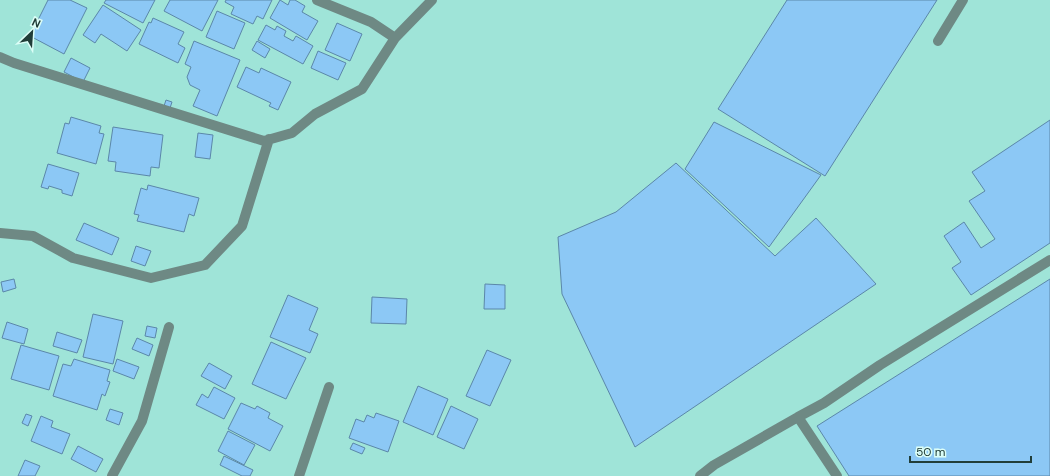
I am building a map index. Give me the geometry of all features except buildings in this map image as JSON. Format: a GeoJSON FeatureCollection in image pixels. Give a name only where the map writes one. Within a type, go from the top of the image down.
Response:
{"type":"FeatureCollection","features":[{"type":"Feature","properties":{"kind":"street"},"geometry":{"type":"LineString","coordinates":[[317,0],[371,22],[395,38]]}},
{"type":"Feature","properties":{"kind":"street"},"geometry":{"type":"LineString","coordinates":[[0,57],[29,68],[264,141],[292,133],[315,114],[362,89],[395,38],[432,0]]}},
{"type":"Feature","properties":{"kind":"street"},"geometry":{"type":"LineString","coordinates":[[938,41],[963,0]]}},
{"type":"Feature","properties":{"kind":"street"},"geometry":{"type":"LineString","coordinates":[[0,232],[33,236],[73,258],[151,278],[205,265],[242,226],[269,140]]}},
{"type":"Feature","properties":{"kind":"street"},"geometry":{"type":"LineString","coordinates":[[700,476],[714,465],[798,416],[824,403],[880,365],[1050,260]]}},
{"type":"Feature","properties":{"kind":"street"},"geometry":{"type":"LineString","coordinates":[[112,476],[142,421],[169,327]]}},
{"type":"Feature","properties":{"kind":"street"},"geometry":{"type":"LineString","coordinates":[[299,476],[329,386]]}},
{"type":"Feature","properties":{"kind":"street"},"geometry":{"type":"LineString","coordinates":[[798,416],[838,476]]}}]}
